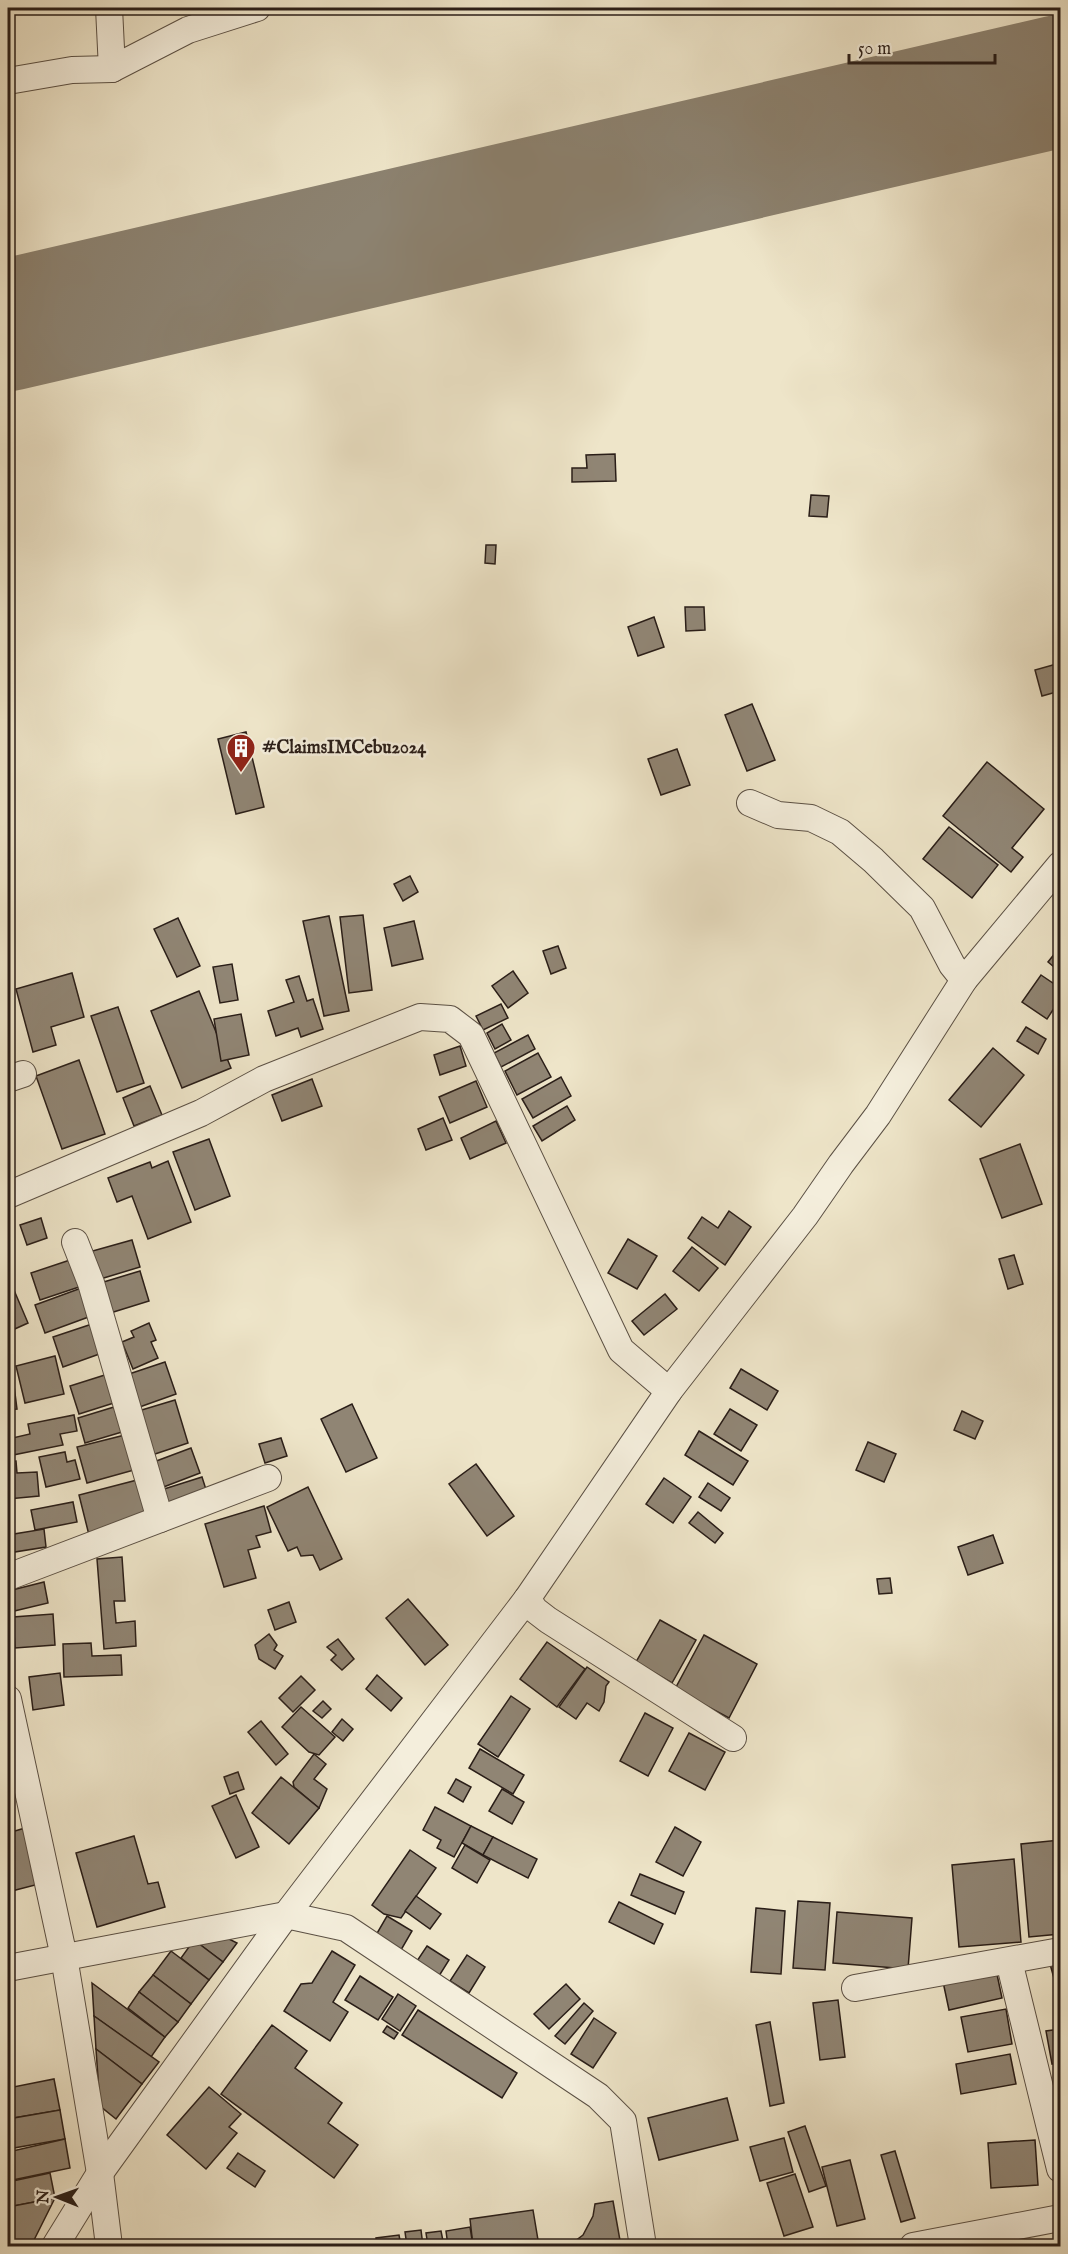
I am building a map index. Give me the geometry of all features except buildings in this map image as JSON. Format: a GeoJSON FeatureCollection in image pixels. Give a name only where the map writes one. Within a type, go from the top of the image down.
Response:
{"type":"FeatureCollection","features":[{"type":"Feature","properties":{"kind":"street"},"geometry":{"type":"LineString","coordinates":[[109,8],[112,69]]}},
{"type":"Feature","properties":{"kind":"street"},"geometry":{"type":"LineString","coordinates":[[8,81],[72,70],[112,69],[188,30],[256,8]]}},
{"type":"Feature","properties":{"kind":"street"},"geometry":{"type":"LineString","coordinates":[[750,803],[778,815],[811,818],[840,832],[873,860],[922,908],[952,965],[964,980]]}},
{"type":"Feature","properties":{"kind":"street"},"geometry":{"type":"LineString","coordinates":[[55,2247],[99,2173],[286,1915],[527,1599],[669,1391],[805,1216],[878,1115],[964,980],[1060,867]]}},
{"type":"Feature","properties":{"kind":"street"},"geometry":{"type":"LineString","coordinates":[[8,1195],[201,1113],[264,1079],[420,1017],[450,1019],[471,1035],[621,1350],[669,1391]]}},
{"type":"Feature","properties":{"kind":"street"},"geometry":{"type":"LineString","coordinates":[[75,1242],[90,1283],[160,1519]]}},
{"type":"Feature","properties":{"kind":"street"},"geometry":{"type":"LineString","coordinates":[[8,1577],[268,1478]]}},
{"type":"Feature","properties":{"kind":"street"},"geometry":{"type":"LineString","coordinates":[[527,1599],[535,1610],[548,1620],[733,1738]]}},
{"type":"Feature","properties":{"kind":"street"},"geometry":{"type":"LineString","coordinates":[[8,1699],[64,1957],[109,2247]]}},
{"type":"Feature","properties":{"kind":"street"},"geometry":{"type":"LineString","coordinates":[[8,1968],[286,1915],[346,1928],[598,2096],[623,2121],[642,2247]]}},
{"type":"Feature","properties":{"kind":"street"},"geometry":{"type":"LineString","coordinates":[[855,1988],[1060,1951]]}},
{"type":"Feature","properties":{"kind":"street"},"geometry":{"type":"LineString","coordinates":[[1009,1961],[1060,2169]]}},
{"type":"Feature","properties":{"kind":"street"},"geometry":{"type":"LineString","coordinates":[[913,2247],[1060,2218]]}},
{"type":"Feature","properties":{"kind":"runway"},"geometry":{"type":"LineString","coordinates":[[8,325],[1060,81]]}},
{"type":"Feature","properties":{"kind":"place","name":"#ClaimsIMCebu2024"},"geometry":{"type":"Point","coordinates":[241,774]}}]}
